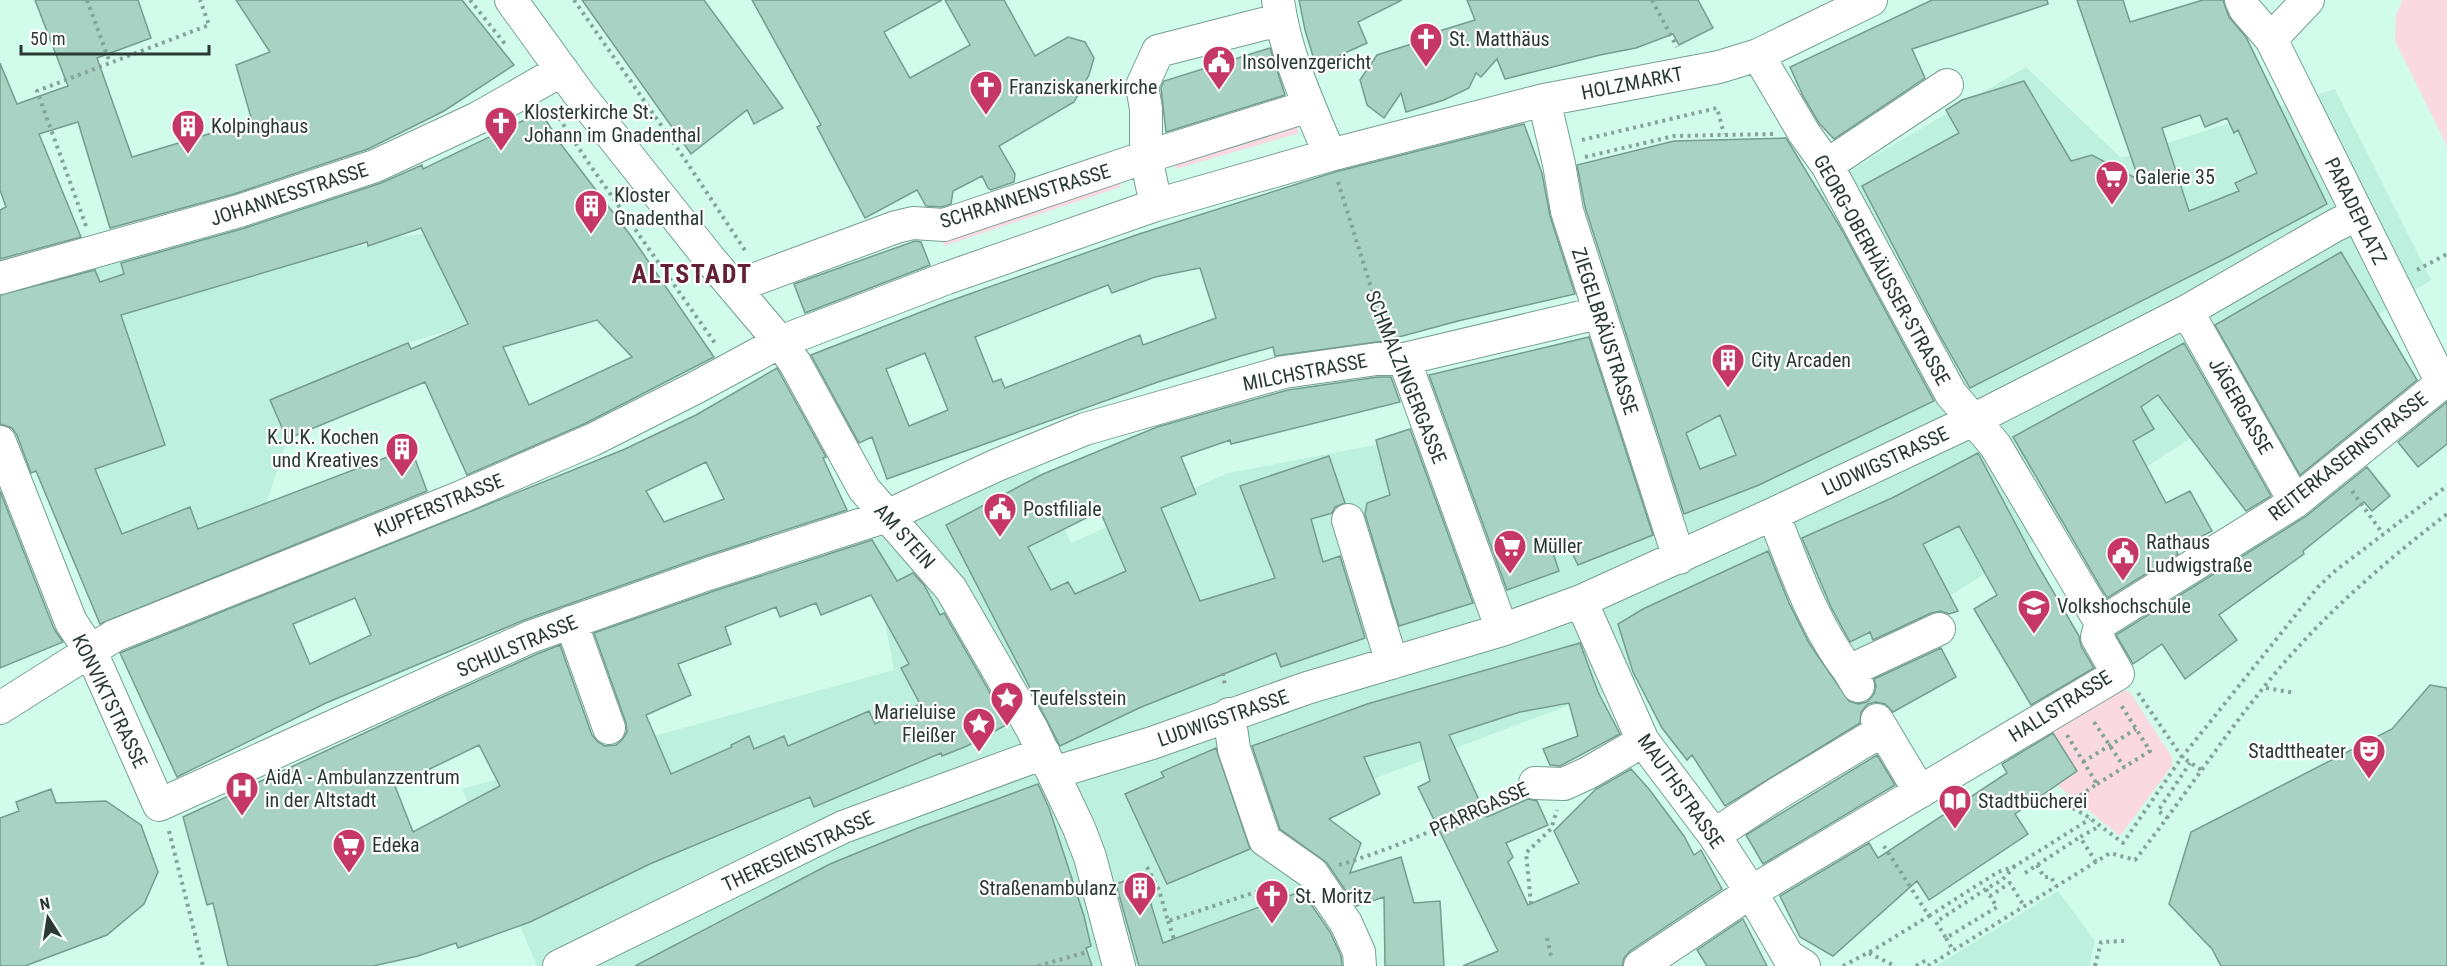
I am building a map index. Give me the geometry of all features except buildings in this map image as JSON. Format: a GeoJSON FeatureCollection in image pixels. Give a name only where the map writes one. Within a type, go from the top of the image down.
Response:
{"type":"FeatureCollection","features":[{"type":"Feature","properties":{"kind":"street","name":"AM STEIN"},"geometry":{"type":"LineString","coordinates":[[511,0],[549,77],[709,258],[748,282],[864,489],[951,589],[1043,752],[1090,857],[1115,955]]}},
{"type":"Feature","properties":{"kind":"street","name":"HOLZMARKT"},"geometry":{"type":"LineString","coordinates":[[1544,100],[1719,67],[1758,55],[1871,0]]}},
{"type":"Feature","properties":{"kind":"street"},"geometry":{"type":"LineString","coordinates":[[2271,39],[2308,0]]}},
{"type":"Feature","properties":{"kind":"street","name":"PARADEPLATZ"},"geometry":{"type":"LineString","coordinates":[[2243,5],[2271,39],[2442,383]]}},
{"type":"Feature","properties":{"kind":"street"},"geometry":{"type":"LineString","coordinates":[[1156,205],[1146,157],[1146,109],[1142,86],[1158,51],[1263,24],[1279,11],[1309,106],[1330,155]]}},
{"type":"Feature","properties":{"kind":"street","name":"GEORG-OBERHÄUSSER-STRASSE"},"geometry":{"type":"LineString","coordinates":[[1758,55],[1804,134],[1834,178],[1951,394],[1973,420]]}},
{"type":"Feature","properties":{"kind":"street","name":"JOHANNESSTRASSE"},"geometry":{"type":"LineString","coordinates":[[0,278],[238,210],[375,166],[478,118],[549,77]]}},
{"type":"Feature","properties":{"kind":"street"},"geometry":{"type":"LineString","coordinates":[[1834,178],[1947,85]]}},
{"type":"Feature","properties":{"kind":"street"},"geometry":{"type":"LineString","coordinates":[[780,342],[953,276],[1156,205],[1330,155],[1544,100]]}},
{"type":"Feature","properties":{"kind":"street","name":"ZIEGELBRÄUSTRASSE"},"geometry":{"type":"LineString","coordinates":[[1544,100],[1567,211],[1679,558]]}},
{"type":"Feature","properties":{"kind":"street","name":"SCHRANNENSTRASSE"},"geometry":{"type":"LineString","coordinates":[[748,282],[896,226],[913,223],[944,225],[1146,157],[1309,106]]}},
{"type":"Feature","properties":{"kind":"street","name":"LUDWIGSTRASSE"},"geometry":{"type":"LineString","coordinates":[[1043,752],[1152,743],[1229,714],[1502,630],[1581,601],[1679,558],[1973,420],[2187,311],[2358,214]]}},
{"type":"Feature","properties":{"kind":"street","name":"JÄGERGASSE"},"geometry":{"type":"LineString","coordinates":[[2187,311],[2295,502]]}},
{"type":"Feature","properties":{"kind":"street","name":"MILCHSTRASSE"},"geometry":{"type":"LineString","coordinates":[[887,516],[997,465],[1085,429],[1284,372],[1377,359],[1406,367],[1600,318]]}},
{"type":"Feature","properties":{"kind":"street","name":"KUPFERSTRASSE"},"geometry":{"type":"LineString","coordinates":[[0,708],[114,636],[461,497],[592,440],[696,388],[780,342]]}},
{"type":"Feature","properties":{"kind":"street","name":"SCHMALZINGERGASSE"},"geometry":{"type":"LineString","coordinates":[[1406,367],[1502,630]]}},
{"type":"Feature","properties":{"kind":"street","name":"REITERKASERNSTRASSE"},"geometry":{"type":"LineString","coordinates":[[2101,623],[2295,502],[2442,383]]}},
{"type":"Feature","properties":{"kind":"street","name":"HALLSTRASSE"},"geometry":{"type":"LineString","coordinates":[[1640,966],[1749,889],[1869,823],[2053,712],[2124,679],[2097,637],[2101,623],[1995,445],[1973,420]]}},
{"type":"Feature","properties":{"kind":"street","name":"KONVIKTSTRASSE"},"geometry":{"type":"LineString","coordinates":[[0,442],[70,622],[91,652],[159,805]]}},
{"type":"Feature","properties":{"kind":"street"},"geometry":{"type":"LineString","coordinates":[[1773,514],[1814,613],[1833,651],[1853,678],[1939,629]]}},
{"type":"Feature","properties":{"kind":"street","name":"SCHULSTRASSE"},"geometry":{"type":"LineString","coordinates":[[159,805],[530,637],[708,573],[887,516]]}},
{"type":"Feature","properties":{"kind":"street"},"geometry":{"type":"LineString","coordinates":[[1348,520],[1392,663]]}},
{"type":"Feature","properties":{"kind":"street","name":"MAUTHSTRASSE"},"geometry":{"type":"LineString","coordinates":[[1581,601],[1643,741],[1714,836],[1749,889],[1788,956],[1804,966]]}},
{"type":"Feature","properties":{"kind":"street"},"geometry":{"type":"LineString","coordinates":[[571,622],[609,728]]}},
{"type":"Feature","properties":{"kind":"street"},"geometry":{"type":"LineString","coordinates":[[1229,714],[1234,749],[1265,840],[1312,873],[1346,923],[1359,952],[1360,966]]}},
{"type":"Feature","properties":{"kind":"street"},"geometry":{"type":"LineString","coordinates":[[1714,836],[1880,725],[1920,792]]}},
{"type":"Feature","properties":{"kind":"street","name":"PFARRGASSE"},"geometry":{"type":"LineString","coordinates":[[1535,783],[1564,784],[1588,773],[1643,741]]}},
{"type":"Feature","properties":{"kind":"street","name":"THERESIENSTRASSE"},"geometry":{"type":"LineString","coordinates":[[559,966],[843,827],[1043,752]]}},
{"type":"Feature","properties":{"kind":"path"},"geometry":{"type":"LineString","coordinates":[[87,0],[110,63]]}},
{"type":"Feature","properties":{"kind":"path"},"geometry":{"type":"LineString","coordinates":[[95,252],[37,92],[209,25],[200,0]]}},
{"type":"Feature","properties":{"kind":"path"},"geometry":{"type":"LineString","coordinates":[[470,0],[507,46]]}},
{"type":"Feature","properties":{"kind":"path"},"geometry":{"type":"LineString","coordinates":[[574,0],[659,122],[748,282]]}},
{"type":"Feature","properties":{"kind":"path"},"geometry":{"type":"LineString","coordinates":[[1652,0],[1689,72]]}},
{"type":"Feature","properties":{"kind":"path"},"geometry":{"type":"LineString","coordinates":[[549,77],[590,165],[732,367]]}},
{"type":"Feature","properties":{"kind":"path"},"geometry":{"type":"LineString","coordinates":[[1557,155],[1717,108],[1724,134]]}},
{"type":"Feature","properties":{"kind":"path"},"geometry":{"type":"LineString","coordinates":[[1557,155],[1674,136],[1804,134]]}},
{"type":"Feature","properties":{"kind":"path","name":"SCHMALZINGERGASSE"},"geometry":{"type":"LineString","coordinates":[[1330,155],[1387,338],[1406,367]]}},
{"type":"Feature","properties":{"kind":"path"},"geometry":{"type":"LineString","coordinates":[[2392,284],[2447,254]]}},
{"type":"Feature","properties":{"kind":"path"},"geometry":{"type":"LineString","coordinates":[[2336,469],[2384,534]]}},
{"type":"Feature","properties":{"kind":"path"},"geometry":{"type":"LineString","coordinates":[[2124,679],[2121,705],[2150,751],[2097,784],[2069,806],[2090,818],[2123,843],[2182,757],[2318,587],[2447,486]]}},
{"type":"Feature","properties":{"kind":"path"},"geometry":{"type":"LineString","coordinates":[[1928,966],[2110,853],[2135,860],[2201,771],[2300,645],[2404,546],[2447,514]]}},
{"type":"Feature","properties":{"kind":"path"},"geometry":{"type":"LineString","coordinates":[[2124,679],[2182,757],[2201,771]]}},
{"type":"Feature","properties":{"kind":"path"},"geometry":{"type":"LineString","coordinates":[[2265,688],[2295,693]]}},
{"type":"Feature","properties":{"kind":"path"},"geometry":{"type":"LineString","coordinates":[[2053,712],[2097,784]]}},
{"type":"Feature","properties":{"kind":"path"},"geometry":{"type":"LineString","coordinates":[[2094,722],[2124,767]]}},
{"type":"Feature","properties":{"kind":"path"},"geometry":{"type":"LineString","coordinates":[[2083,762],[2136,728]]}},
{"type":"Feature","properties":{"kind":"path"},"geometry":{"type":"LineString","coordinates":[[2168,818],[2158,811],[2190,763]]}},
{"type":"Feature","properties":{"kind":"path","name":"PFARRGASSE"},"geometry":{"type":"LineString","coordinates":[[1168,921],[1372,855],[1432,831],[1535,783]]}},
{"type":"Feature","properties":{"kind":"path"},"geometry":{"type":"LineString","coordinates":[[159,805],[168,823],[203,966]]}},
{"type":"Feature","properties":{"kind":"path"},"geometry":{"type":"LineString","coordinates":[[1843,966],[1998,872],[2015,866],[2090,818]]}},
{"type":"Feature","properties":{"kind":"path"},"geometry":{"type":"LineString","coordinates":[[1869,823],[1929,915]]}},
{"type":"Feature","properties":{"kind":"path"},"geometry":{"type":"LineString","coordinates":[[2025,873],[2100,826]]}},
{"type":"Feature","properties":{"kind":"path"},"geometry":{"type":"LineString","coordinates":[[1530,904],[1526,853],[1551,829]]}},
{"type":"Feature","properties":{"kind":"path"},"geometry":{"type":"LineString","coordinates":[[2080,837],[2096,862]]}},
{"type":"Feature","properties":{"kind":"path"},"geometry":{"type":"LineString","coordinates":[[2037,865],[2044,877],[2051,877],[2056,886]]}},
{"type":"Feature","properties":{"kind":"path"},"geometry":{"type":"LineString","coordinates":[[1953,950],[1936,922],[2002,880],[2015,866]]}},
{"type":"Feature","properties":{"kind":"path"},"geometry":{"type":"LineString","coordinates":[[1147,867],[1159,890],[1174,939]]}},
{"type":"Feature","properties":{"kind":"path"},"geometry":{"type":"LineString","coordinates":[[1990,896],[2010,883],[2024,906]]}},
{"type":"Feature","properties":{"kind":"path"},"geometry":{"type":"LineString","coordinates":[[1946,938],[1997,907],[1986,889]]}},
{"type":"Feature","properties":{"kind":"path"},"geometry":{"type":"LineString","coordinates":[[1547,938],[1552,960]]}},
{"type":"Feature","properties":{"kind":"path"},"geometry":{"type":"LineString","coordinates":[[2095,966],[2101,942],[2124,941]]}},
{"type":"Feature","properties":{"kind":"path"},"geometry":{"type":"LineString","coordinates":[[1869,952],[1895,966]]}},
{"type":"Feature","properties":{"kind":"path"},"geometry":{"type":"LineString","coordinates":[[1038,966],[1115,955]]}},
{"type":"Feature","properties":{"kind":"path"},"geometry":{"type":"LineString","coordinates":[[1916,966],[1928,959]]}},
{"type":"Feature","properties":{"kind":"shaded area"},"geometry":{"type":"Polygon","coordinates":[[[2402,0],[2447,0],[2447,146],[2395,41],[2396,16],[2402,0]]]}},
{"type":"Feature","properties":{"kind":"shaded area"},"geometry":{"type":"Polygon","coordinates":[[[2026,67],[2121,158],[2335,89],[2431,280],[1850,662],[1814,613],[1275,816],[1326,966],[537,966],[462,789],[894,670],[869,535],[1033,458],[1071,543],[1228,473],[1618,399],[1591,322],[2026,67]]]}},
{"type":"Feature","properties":{"kind":"shaded area"},"geometry":{"type":"Polygon","coordinates":[[[1295,121],[1299,133],[1176,169],[1173,157],[1295,121]]]}},
{"type":"Feature","properties":{"kind":"shaded area"},"geometry":{"type":"Polygon","coordinates":[[[1117,176],[1121,187],[944,246],[940,235],[1117,176]]]}},
{"type":"Feature","properties":{"kind":"shaded area"},"geometry":{"type":"Polygon","coordinates":[[[337,191],[351,247],[368,246],[394,237],[424,234],[468,324],[409,343],[425,382],[287,439],[267,502],[285,549],[149,603],[94,466],[80,384],[50,278],[337,191]]]}},
{"type":"Feature","properties":{"kind":"shaded area"},"geometry":{"type":"Polygon","coordinates":[[[2114,686],[2130,692],[2172,757],[2172,766],[2120,836],[2057,785],[2077,771],[2047,723],[2114,686]]]}},
{"type":"Feature","properties":{"kind":"shaded area"},"geometry":{"type":"Polygon","coordinates":[[[2058,891],[2095,941],[2089,966],[1936,966],[2058,891]]]}},
{"type":"Feature","properties":{"kind":"place","name":"St. Matthäus"},"geometry":{"type":"Point","coordinates":[1426,68]}},
{"type":"Feature","properties":{"kind":"place","name":"Insolvenzgericht"},"geometry":{"type":"Point","coordinates":[1219,91]}},
{"type":"Feature","properties":{"kind":"place","name":"Franziskanerkirche"},"geometry":{"type":"Point","coordinates":[986,116]}},
{"type":"Feature","properties":{"kind":"place","name":"Klosterkirche St. Johann im Gnadenthal"},"geometry":{"type":"Point","coordinates":[501,152]}},
{"type":"Feature","properties":{"kind":"place","name":"Kolpinghaus"},"geometry":{"type":"Point","coordinates":[188,155]}},
{"type":"Feature","properties":{"kind":"place","name":"Galerie 35"},"geometry":{"type":"Point","coordinates":[2112,206]}},
{"type":"Feature","properties":{"kind":"place","name":"Kloster Gnadenthal"},"geometry":{"type":"Point","coordinates":[591,235]}},
{"type":"Feature","properties":{"kind":"place","name":"City Arcaden"},"geometry":{"type":"Point","coordinates":[1728,389]}},
{"type":"Feature","properties":{"kind":"place","name":"K.U.K. Kochen und Kreatives"},"geometry":{"type":"Point","coordinates":[402,478]}},
{"type":"Feature","properties":{"kind":"place","name":"Postfiliale"},"geometry":{"type":"Point","coordinates":[1000,538]}},
{"type":"Feature","properties":{"kind":"place","name":"Müller"},"geometry":{"type":"Point","coordinates":[1510,575]}},
{"type":"Feature","properties":{"kind":"place","name":"Rathaus Ludwigstraße"},"geometry":{"type":"Point","coordinates":[2123,582]}},
{"type":"Feature","properties":{"kind":"place","name":"Volkshochschule"},"geometry":{"type":"Point","coordinates":[2034,635]}},
{"type":"Feature","properties":{"kind":"place","name":"Teufelsstein"},"geometry":{"type":"Point","coordinates":[1007,727]}},
{"type":"Feature","properties":{"kind":"place","name":"Marieluise Fleißer"},"geometry":{"type":"Point","coordinates":[979,753]}},
{"type":"Feature","properties":{"kind":"place","name":"Stadttheater"},"geometry":{"type":"Point","coordinates":[2369,780]}},
{"type":"Feature","properties":{"kind":"place","name":"AidA - Ambulanzzentrum in der Altstadt"},"geometry":{"type":"Point","coordinates":[242,817]}},
{"type":"Feature","properties":{"kind":"place","name":"Stadtbücherei"},"geometry":{"type":"Point","coordinates":[1955,830]}},
{"type":"Feature","properties":{"kind":"place","name":"Edeka"},"geometry":{"type":"Point","coordinates":[349,874]}},
{"type":"Feature","properties":{"kind":"place","name":"Straßenambulanz"},"geometry":{"type":"Point","coordinates":[1140,917]}},
{"type":"Feature","properties":{"kind":"place","name":"St. Moritz"},"geometry":{"type":"Point","coordinates":[1272,925]}},
{"type":"Feature","properties":{"kind":"district","name":"ALTSTADT"},"geometry":{"type":"Point","coordinates":[692,274]}}]}
